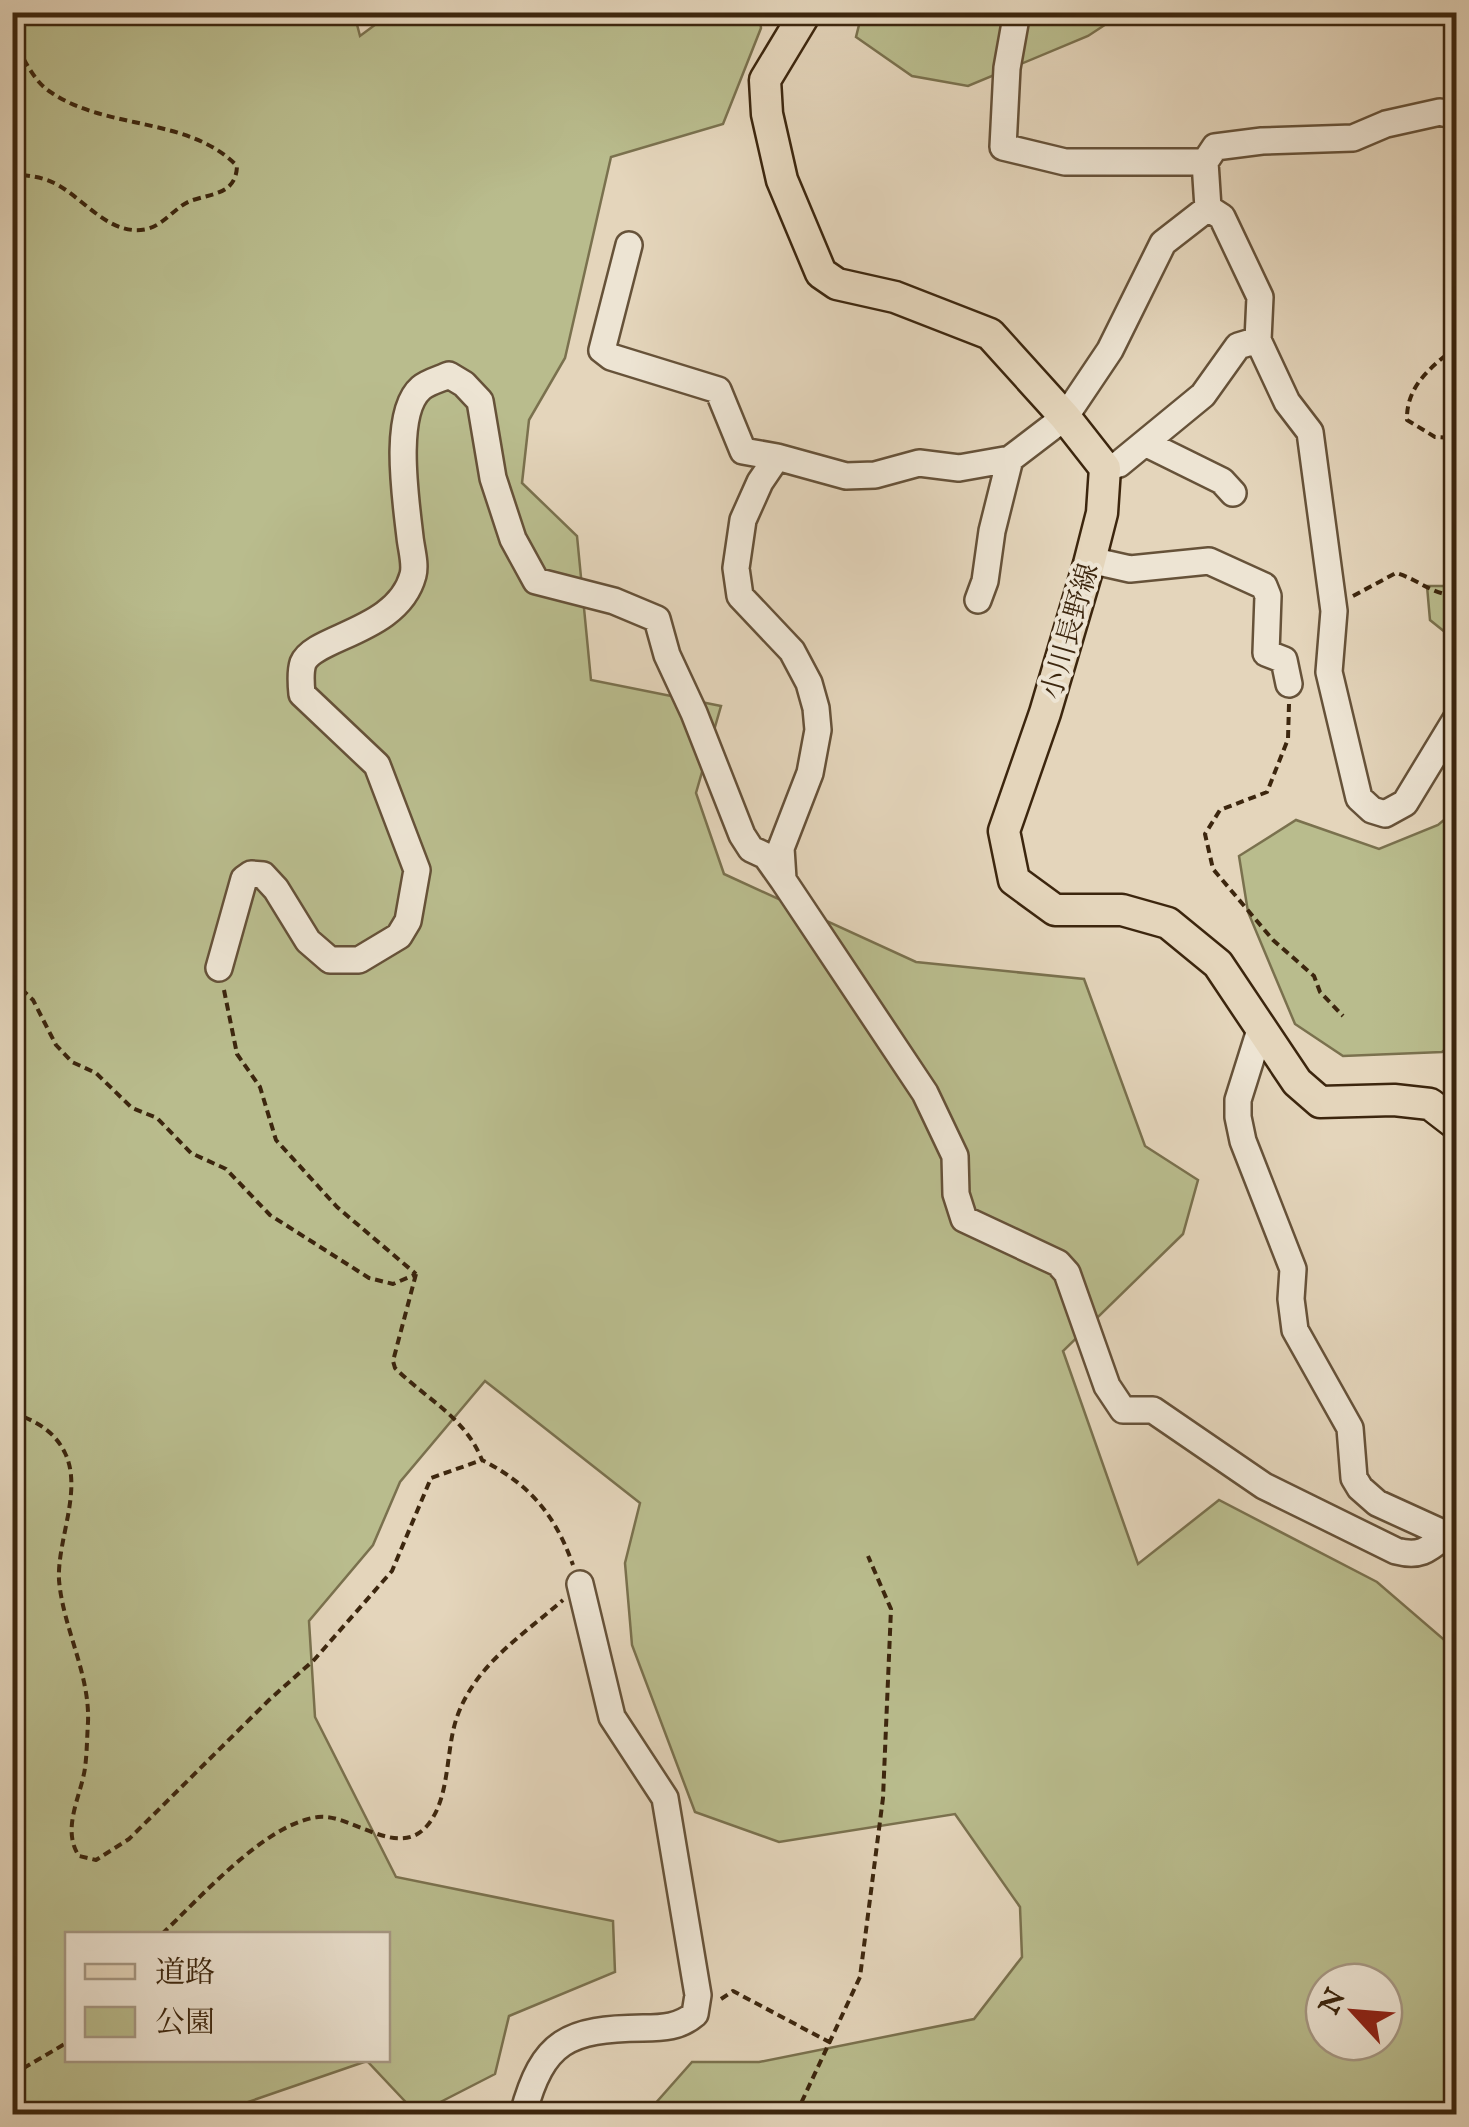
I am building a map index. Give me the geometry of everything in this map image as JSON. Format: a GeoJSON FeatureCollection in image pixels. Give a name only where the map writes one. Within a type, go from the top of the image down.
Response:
{"type":"FeatureCollection","features":[{"type":"Feature","properties":{"kind":"main road"},"geometry":{"type":"LineString","coordinates":[[806,12],[764,80],[767,114],[782,180],[820,273],[836,284],[895,297],[990,334],[1065,417],[1104,468]]}},
{"type":"Feature","properties":{"kind":"main road","name":"小川長野線"},"geometry":{"type":"LineString","coordinates":[[1104,468],[1102,513],[1090,560],[1045,712],[1004,831],[1014,880],[1055,910],[1122,910],[1168,923],[1218,964],[1297,1082],[1320,1102],[1394,1100],[1430,1104],[1456,1124]]}},
{"type":"Feature","properties":{"kind":"street"},"geometry":{"type":"LineString","coordinates":[[1016,12],[1007,68],[1003,147],[1065,162],[1205,162]]}},
{"type":"Feature","properties":{"kind":"street"},"geometry":{"type":"LineString","coordinates":[[1208,208],[1205,162],[1215,147],[1353,138],[1386,124],[1440,112],[1456,116]]}},
{"type":"Feature","properties":{"kind":"street"},"geometry":{"type":"LineString","coordinates":[[629,245],[602,350],[611,357],[718,390],[742,451],[846,476],[874,475],[919,464],[959,468],[1010,459],[1065,417],[1110,350],[1163,243],[1208,208]]}},
{"type":"Feature","properties":{"kind":"street"},"geometry":{"type":"LineString","coordinates":[[1208,208],[1222,217],[1260,297],[1258,340],[1286,402],[1310,432],[1334,610],[1329,672],[1359,798],[1372,810],[1385,814],[1405,804],[1456,719]]}},
{"type":"Feature","properties":{"kind":"street"},"geometry":{"type":"LineString","coordinates":[[1104,468],[1120,464],[1203,396],[1238,346],[1258,340]]}},
{"type":"Feature","properties":{"kind":"street"},"geometry":{"type":"LineString","coordinates":[[219,968],[244,879],[252,874],[263,874],[308,941],[330,960],[359,960],[399,936],[408,921],[417,870],[377,765],[302,694],[301,675],[304,660],[312,652],[370,625],[403,597],[414,572],[404,428],[409,404],[422,387],[449,375],[480,401],[493,478],[522,561],[536,581],[614,601],[657,619],[667,655],[694,713],[730,811],[751,849],[766,856],[784,880],[925,1093],[955,1156],[956,1194],[964,1219],[1058,1263],[1067,1272],[1107,1386],[1123,1410],[1153,1410],[1264,1486],[1396,1551],[1414,1556],[1451,1538]]}},
{"type":"Feature","properties":{"kind":"street"},"geometry":{"type":"LineString","coordinates":[[1145,443],[1222,482],[1233,493]]}},
{"type":"Feature","properties":{"kind":"street"},"geometry":{"type":"LineString","coordinates":[[778,457],[760,482],[743,520],[736,568],[740,596],[792,651],[816,708],[818,730],[810,774],[781,848],[784,880]]}},
{"type":"Feature","properties":{"kind":"street"},"geometry":{"type":"LineString","coordinates":[[978,600],[1010,459]]}},
{"type":"Feature","properties":{"kind":"street"},"geometry":{"type":"LineString","coordinates":[[1090,560],[1130,569],[1209,562],[1264,586],[1268,596],[1266,653],[1284,660],[1289,684]]}},
{"type":"Feature","properties":{"kind":"street"},"geometry":{"type":"LineString","coordinates":[[1260,1030],[1238,1100],[1238,1117],[1243,1141],[1293,1269],[1292,1314],[1296,1330],[1350,1428],[1354,1478],[1360,1488],[1378,1503],[1451,1538]]}},
{"type":"Feature","properties":{"kind":"street"},"geometry":{"type":"LineString","coordinates":[[524,2114],[539,2065],[571,2039],[590,2030],[663,2028],[685,2023],[696,2014],[697,1981],[665,1798],[612,1718],[580,1584]]}},
{"type":"Feature","properties":{"kind":"path"},"geometry":{"type":"LineString","coordinates":[[12,36],[25,62],[49,92],[94,112],[193,138],[224,152],[237,166],[231,186],[180,206],[160,224],[126,230],[58,185],[34,176],[12,175]]}},
{"type":"Feature","properties":{"kind":"path"},"geometry":{"type":"LineString","coordinates":[[1456,347],[1415,386],[1407,404],[1407,420],[1435,437],[1456,438]]}},
{"type":"Feature","properties":{"kind":"path"},"geometry":{"type":"LineString","coordinates":[[1289,684],[1288,740],[1267,792],[1220,810],[1205,834],[1212,870],[1272,940],[1314,976],[1320,992],[1343,1016]]}},
{"type":"Feature","properties":{"kind":"path"},"geometry":{"type":"LineString","coordinates":[[219,968],[237,1054],[260,1087],[276,1140],[337,1207],[416,1274]]}},
{"type":"Feature","properties":{"kind":"path"},"geometry":{"type":"LineString","coordinates":[[12,980],[34,1000],[56,1045],[72,1062],[96,1073],[132,1108],[157,1118],[191,1153],[226,1168],[270,1215],[369,1278],[393,1284],[416,1274]]}},
{"type":"Feature","properties":{"kind":"path"},"geometry":{"type":"LineString","coordinates":[[164,1932],[255,1848],[300,1820],[327,1816],[396,1838],[426,1828],[440,1796],[456,1719],[471,1689],[511,1642],[580,1584],[565,1542],[528,1488],[482,1460],[475,1442],[455,1418],[395,1368],[393,1361],[416,1274]]}},
{"type":"Feature","properties":{"kind":"path"},"geometry":{"type":"LineString","coordinates":[[12,1412],[53,1434],[67,1455],[72,1485],[59,1549],[60,1583],[88,1717],[84,1770],[74,1806],[72,1834],[79,1856],[96,1860],[128,1839],[314,1660],[392,1571],[430,1478],[482,1460]]}},
{"type":"Feature","properties":{"kind":"path"},"geometry":{"type":"LineString","coordinates":[[796,2114],[860,1977],[883,1798],[891,1609],[868,1556]]}},
{"type":"Feature","properties":{"kind":"path"},"geometry":{"type":"LineString","coordinates":[[696,2014],[733,1991],[832,2043]]}},
{"type":"Feature","properties":{"kind":"path"},"geometry":{"type":"LineString","coordinates":[[12,2076],[65,2044]]}},
{"type":"Feature","properties":{"kind":"green space"},"geometry":{"type":"Polygon","coordinates":[[[12,13],[354,13],[360,36],[391,13],[759,13],[761,28],[723,124],[611,157],[565,358],[529,420],[522,483],[577,536],[591,680],[721,706],[696,793],[724,874],[916,962],[1084,979],[1145,1146],[1198,1180],[1183,1234],[1063,1351],[1138,1564],[1219,1500],[1377,1582],[1456,1650],[1456,2114],[646,2114],[692,2062],[759,2062],[974,2019],[1022,1957],[1020,1907],[955,1814],[779,1842],[695,1812],[632,1645],[625,1563],[640,1503],[485,1381],[400,1482],[373,1545],[309,1621],[315,1717],[396,1877],[613,1921],[615,1972],[509,2016],[495,2074],[417,2114],[368,2062],[390,2062],[390,1932],[65,1932],[65,2062],[364,2062],[213,2114],[13,2114],[12,13]]]}},
{"type":"Feature","properties":{"kind":"green space"},"geometry":{"type":"Polygon","coordinates":[[[862,13],[1123,13],[1088,36],[968,86],[912,76],[856,37],[862,13]]]}},
{"type":"Feature","properties":{"kind":"green space"},"geometry":{"type":"Polygon","coordinates":[[[1427,586],[1456,586],[1456,641],[1430,620],[1427,586]]]}},
{"type":"Feature","properties":{"kind":"green space"},"geometry":{"type":"Polygon","coordinates":[[[1456,810],[1456,1041],[1442,1052],[1343,1056],[1295,1024],[1248,912],[1239,856],[1296,820],[1379,849],[1438,825],[1456,810]]]}}]}
